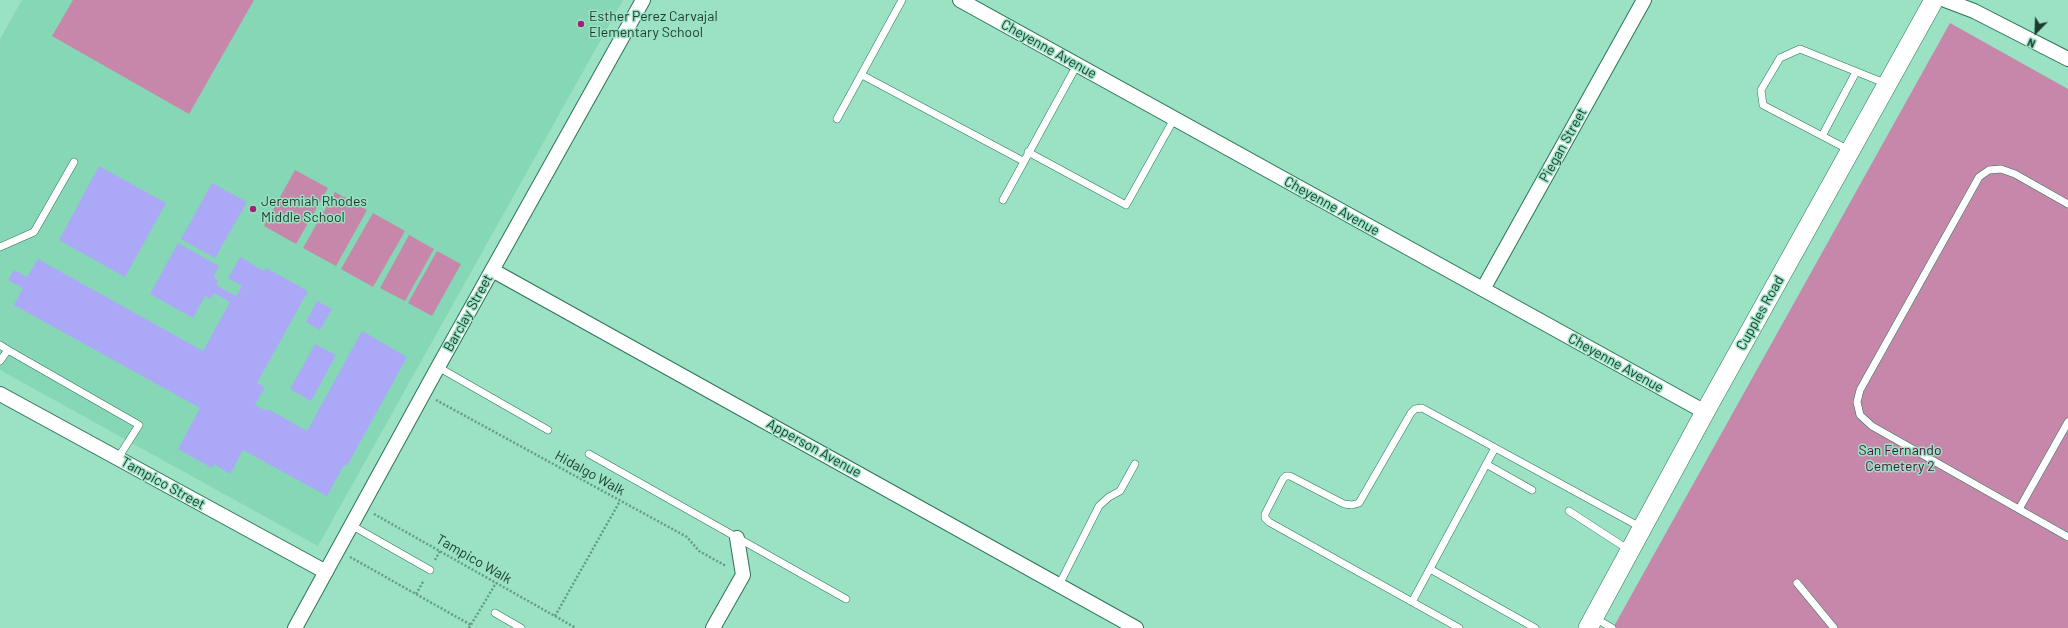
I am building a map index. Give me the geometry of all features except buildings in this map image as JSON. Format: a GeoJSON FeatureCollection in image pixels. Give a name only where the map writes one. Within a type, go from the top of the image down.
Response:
{"type":"FeatureCollection","features":[{"type":"Feature","properties":{"kind":"street","name":"Barclay Street"},"geometry":{"type":"LineString","coordinates":[[296,628],[337,550],[438,367],[643,0]]}},
{"type":"Feature","properties":{"kind":"street","name":"Cheyenne Avenue"},"geometry":{"type":"LineString","coordinates":[[960,0],[1705,412]]}},
{"type":"Feature","properties":{"kind":"street","name":"Piegan Street"},"geometry":{"type":"LineString","coordinates":[[1483,289],[1644,0]]}},
{"type":"Feature","properties":{"kind":"street","name":"Cupples Road"},"geometry":{"type":"LineString","coordinates":[[1591,623],[1705,412],[1934,0]]}},
{"type":"Feature","properties":{"kind":"street"},"geometry":{"type":"LineString","coordinates":[[1945,0],[1974,11],[2068,59]]}},
{"type":"Feature","properties":{"kind":"street","name":"Apperson Avenue"},"geometry":{"type":"LineString","coordinates":[[492,270],[1136,628]]}},
{"type":"Feature","properties":{"kind":"street","name":"Tampico Street"},"geometry":{"type":"LineString","coordinates":[[0,394],[326,572]]}},
{"type":"Feature","properties":{"kind":"street"},"geometry":{"type":"LineString","coordinates":[[713,628],[742,575],[737,538]]}},
{"type":"Feature","properties":{"kind":"lane"},"geometry":{"type":"LineString","coordinates":[[837,119],[902,0]]}},
{"type":"Feature","properties":{"kind":"lane"},"geometry":{"type":"LineString","coordinates":[[1850,151],[1763,105],[1761,90],[1780,58],[1800,49],[1887,85]]}},
{"type":"Feature","properties":{"kind":"lane"},"geometry":{"type":"LineString","coordinates":[[1003,200],[1023,161],[1077,65]]}},
{"type":"Feature","properties":{"kind":"lane"},"geometry":{"type":"LineString","coordinates":[[1822,136],[1856,72]]}},
{"type":"Feature","properties":{"kind":"lane"},"geometry":{"type":"LineString","coordinates":[[862,75],[1023,161]]}},
{"type":"Feature","properties":{"kind":"lane"},"geometry":{"type":"LineString","coordinates":[[1028,152],[1126,205],[1174,119]]}},
{"type":"Feature","properties":{"kind":"lane"},"geometry":{"type":"LineString","coordinates":[[0,247],[34,232],[74,162]]}},
{"type":"Feature","properties":{"kind":"lane"},"geometry":{"type":"LineString","coordinates":[[2068,204],[2015,174],[2001,169],[1989,170],[1979,177],[1860,390],[1857,402],[1860,415],[1872,426],[2068,537]]}},
{"type":"Feature","properties":{"kind":"lane"},"geometry":{"type":"LineString","coordinates":[[0,346],[139,425],[118,458]]}},
{"type":"Feature","properties":{"kind":"lane"},"geometry":{"type":"LineString","coordinates":[[0,361],[8,350]]}},
{"type":"Feature","properties":{"kind":"lane"},"geometry":{"type":"LineString","coordinates":[[438,367],[548,430]]}},
{"type":"Feature","properties":{"kind":"lane"},"geometry":{"type":"LineString","coordinates":[[1460,628],[1269,522],[1265,518],[1265,514],[1282,479],[1286,476],[1290,476],[1344,504],[1352,505],[1359,503],[1411,413],[1416,409],[1422,408],[1642,528]]}},
{"type":"Feature","properties":{"kind":"lane"},"geometry":{"type":"LineString","coordinates":[[2019,509],[2068,422]]}},
{"type":"Feature","properties":{"kind":"lane"},"geometry":{"type":"LineString","coordinates":[[1412,602],[1495,448]]}},
{"type":"Feature","properties":{"kind":"lane"},"geometry":{"type":"LineString","coordinates":[[589,454],[846,599]]}},
{"type":"Feature","properties":{"kind":"lane"},"geometry":{"type":"LineString","coordinates":[[1059,585],[1100,506],[1109,497],[1120,491],[1135,464]]}},
{"type":"Feature","properties":{"kind":"lane"},"geometry":{"type":"LineString","coordinates":[[1486,464],[1532,490]]}},
{"type":"Feature","properties":{"kind":"lane"},"geometry":{"type":"LineString","coordinates":[[1569,511],[1630,550]]}},
{"type":"Feature","properties":{"kind":"lane"},"geometry":{"type":"LineString","coordinates":[[351,525],[430,570]]}},
{"type":"Feature","properties":{"kind":"lane"},"geometry":{"type":"LineString","coordinates":[[1430,568],[1535,628]]}},
{"type":"Feature","properties":{"kind":"lane"},"geometry":{"type":"LineString","coordinates":[[1797,583],[1834,628]]}},
{"type":"Feature","properties":{"kind":"lane"},"geometry":{"type":"LineString","coordinates":[[495,614],[521,628]]}},
{"type":"Feature","properties":{"kind":"lane"},"geometry":{"type":"LineString","coordinates":[[1591,623],[1612,628]]}},
{"type":"Feature","properties":{"kind":"path","name":"Hidalgo Walk"},"geometry":{"type":"LineString","coordinates":[[424,393],[687,537],[699,551],[742,575]]}},
{"type":"Feature","properties":{"kind":"path"},"geometry":{"type":"LineString","coordinates":[[555,616],[620,501]]}},
{"type":"Feature","properties":{"kind":"path","name":"Tampico Walk"},"geometry":{"type":"LineString","coordinates":[[362,507],[576,628]]}},
{"type":"Feature","properties":{"kind":"path"},"geometry":{"type":"LineString","coordinates":[[337,550],[470,627],[496,583]]}},
{"type":"Feature","properties":{"kind":"shaded area","name":"Jeremiah Rhodes Middle School"},"geometry":{"type":"Polygon","coordinates":[[[22,0],[623,0],[318,546],[0,370],[0,39],[22,0]]]}},
{"type":"Feature","properties":{"kind":"green space"},"geometry":{"type":"Polygon","coordinates":[[[73,0],[254,0],[189,114],[52,36],[73,0]]]}},
{"type":"Feature","properties":{"kind":"green space","name":"San Fernando Cemetery 2"},"geometry":{"type":"Polygon","coordinates":[[[1950,23],[2068,89],[2068,628],[1613,628],[1950,23]]]}},
{"type":"Feature","properties":{"kind":"green space"},"geometry":{"type":"Polygon","coordinates":[[[295,170],[328,188],[296,244],[264,226],[295,170]]]}},
{"type":"Feature","properties":{"kind":"green space"},"geometry":{"type":"Polygon","coordinates":[[[335,192],[367,210],[336,266],[303,248],[335,192]]]}},
{"type":"Feature","properties":{"kind":"green space"},"geometry":{"type":"Polygon","coordinates":[[[373,213],[405,231],[373,287],[341,269],[373,213]]]}},
{"type":"Feature","properties":{"kind":"green space"},"geometry":{"type":"Polygon","coordinates":[[[409,235],[434,249],[405,301],[380,288],[409,235]]]}},
{"type":"Feature","properties":{"kind":"green space"},"geometry":{"type":"Polygon","coordinates":[[[437,251],[461,264],[432,316],[408,303],[437,251]]]}},
{"type":"Feature","properties":{"kind":"place","name":"Esther Perez Carvajal Elementary School"},"geometry":{"type":"Point","coordinates":[581,24]}},
{"type":"Feature","properties":{"kind":"place","name":"Jeremiah Rhodes Middle School"},"geometry":{"type":"Point","coordinates":[253,209]}}]}
